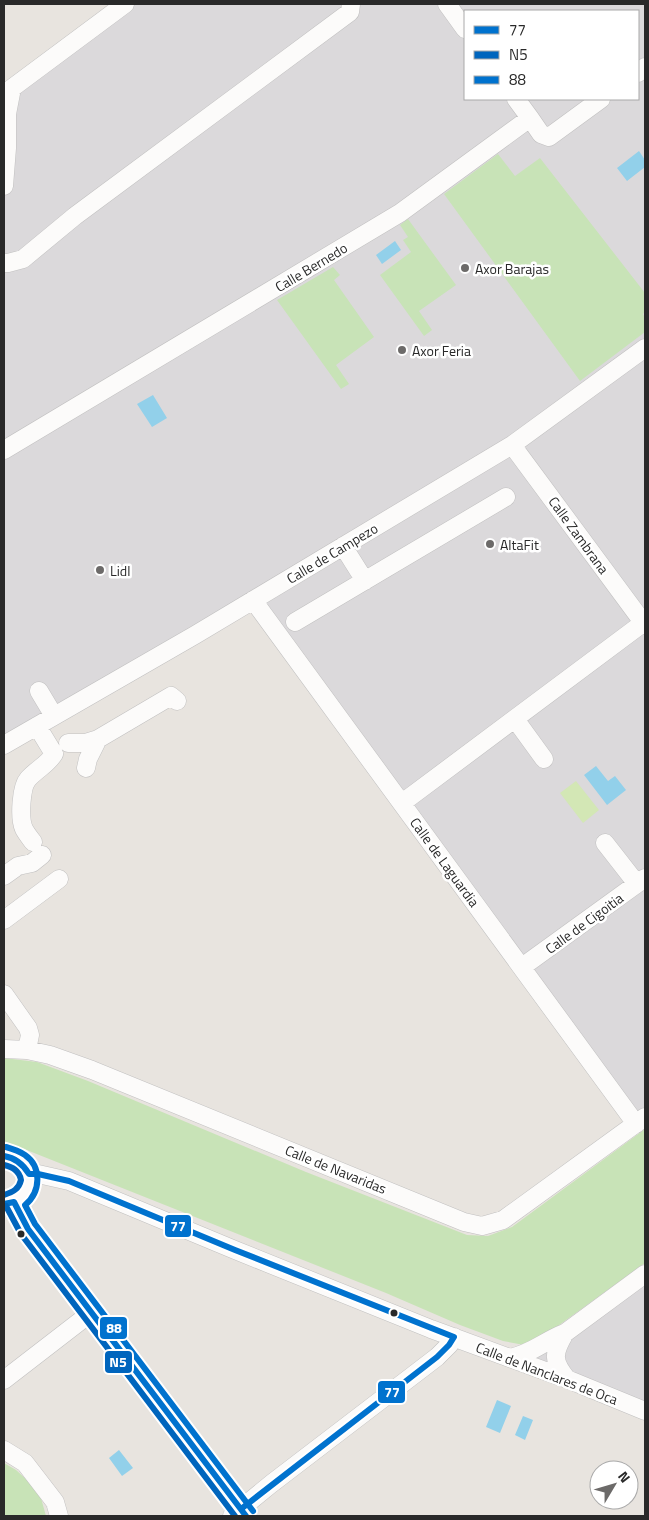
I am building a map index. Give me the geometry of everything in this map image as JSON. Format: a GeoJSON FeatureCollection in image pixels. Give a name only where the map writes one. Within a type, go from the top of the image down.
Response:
{"type":"FeatureCollection","features":[{"type":"Feature","properties":{"kind":"street"},"geometry":{"type":"LineString","coordinates":[[4,186],[5,112],[8,91],[125,4]]}},
{"type":"Feature","properties":{"kind":"street"},"geometry":{"type":"LineString","coordinates":[[4,263],[8,264],[23,259],[75,216],[350,12],[351,4]]}},
{"type":"Feature","properties":{"kind":"street"},"geometry":{"type":"LineString","coordinates":[[447,4],[464,28]]}},
{"type":"Feature","properties":{"kind":"street"},"geometry":{"type":"LineString","coordinates":[[517,100],[542,134],[549,136],[601,100]]}},
{"type":"Feature","properties":{"kind":"street","name":"Calle Bernedo"},"geometry":{"type":"LineString","coordinates":[[4,450],[400,213],[530,118]]}},
{"type":"Feature","properties":{"kind":"street","name":"Calle de Campezo"},"geometry":{"type":"LineString","coordinates":[[5,744],[253,600],[512,445],[645,348]]}},
{"type":"Feature","properties":{"kind":"street","name":"Calle Zambrana"},"geometry":{"type":"LineString","coordinates":[[512,445],[644,624]]}},
{"type":"Feature","properties":{"kind":"street"},"geometry":{"type":"LineString","coordinates":[[295,622],[506,498]]}},
{"type":"Feature","properties":{"kind":"street"},"geometry":{"type":"LineString","coordinates":[[343,546],[365,581]]}},
{"type":"Feature","properties":{"kind":"street","name":"Calle de Laguardia"},"geometry":{"type":"LineString","coordinates":[[253,600],[522,967],[641,1120]]}},
{"type":"Feature","properties":{"kind":"street"},"geometry":{"type":"LineString","coordinates":[[402,803],[644,624]]}},
{"type":"Feature","properties":{"kind":"street"},"geometry":{"type":"LineString","coordinates":[[39,691],[54,716]]}},
{"type":"Feature","properties":{"kind":"street"},"geometry":{"type":"LineString","coordinates":[[68,743],[85,743],[98,739],[171,696],[177,701]]}},
{"type":"Feature","properties":{"kind":"street"},"geometry":{"type":"LineString","coordinates":[[515,718],[544,759]]}},
{"type":"Feature","properties":{"kind":"street"},"geometry":{"type":"LineString","coordinates":[[4,876],[18,866],[32,863],[37,848],[24,828],[21,818],[22,797],[27,780],[49,762],[54,754],[37,726]]}},
{"type":"Feature","properties":{"kind":"street"},"geometry":{"type":"LineString","coordinates":[[86,768],[88,759],[98,739]]}},
{"type":"Feature","properties":{"kind":"street"},"geometry":{"type":"LineString","coordinates":[[605,843],[641,881]]}},
{"type":"Feature","properties":{"kind":"street"},"geometry":{"type":"LineString","coordinates":[[5,917],[59,879]]}},
{"type":"Feature","properties":{"kind":"street","name":"Calle de Cigoitia"},"geometry":{"type":"LineString","coordinates":[[522,967],[641,881]]}},
{"type":"Feature","properties":{"kind":"street"},"geometry":{"type":"LineString","coordinates":[[4,994],[28,1028],[30,1035],[28,1050]]}},
{"type":"Feature","properties":{"kind":"street","name":"Calle de Navaridas"},"geometry":{"type":"LineString","coordinates":[[4,1049],[28,1050],[50,1055],[92,1070],[464,1222],[482,1226],[504,1220],[641,1120]]}},
{"type":"Feature","properties":{"kind":"street"},"geometry":{"type":"LineString","coordinates":[[4,1156],[12,1157],[19,1161],[29,1174],[29,1184],[26,1193],[20,1199],[9,1203],[92,1312],[239,1514],[271,1484],[437,1357],[454,1337]]}},
{"type":"Feature","properties":{"kind":"street","name":"Calle de Nanclares de Oca"},"geometry":{"type":"LineString","coordinates":[[29,1174],[38,1174],[69,1182],[431,1329],[567,1379],[645,1411]]}},
{"type":"Feature","properties":{"kind":"street"},"geometry":{"type":"LineString","coordinates":[[510,1358],[524,1355],[565,1333],[645,1274]]}},
{"type":"Feature","properties":{"kind":"street"},"geometry":{"type":"LineString","coordinates":[[4,1380],[92,1312]]}},
{"type":"Feature","properties":{"kind":"street"},"geometry":{"type":"LineString","coordinates":[[565,1333],[557,1346],[555,1354],[556,1362],[567,1379]]}},
{"type":"Feature","properties":{"kind":"street"},"geometry":{"type":"LineString","coordinates":[[4,1450],[25,1463],[55,1502],[59,1516]]}},
{"type":"Feature","properties":{"kind":"shaded area"},"geometry":{"type":"Polygon","coordinates":[[[125,4],[645,4],[645,1117],[636,1124],[253,601],[4,747],[4,94],[125,4]]]}},
{"type":"Feature","properties":{"kind":"shaded area"},"geometry":{"type":"Polygon","coordinates":[[[645,1274],[645,1411],[524,1355],[645,1274]]]}},
{"type":"Feature","properties":{"kind":"green space"},"geometry":{"type":"Polygon","coordinates":[[[498,154],[515,176],[540,158],[645,293],[645,312],[643,314],[645,318],[645,332],[580,381],[444,194],[498,154]]]}},
{"type":"Feature","properties":{"kind":"green space"},"geometry":{"type":"Polygon","coordinates":[[[408,219],[456,285],[419,311],[432,330],[424,336],[380,275],[411,252],[403,240],[408,237],[400,225],[408,219]]]}},
{"type":"Feature","properties":{"kind":"green space"},"geometry":{"type":"Polygon","coordinates":[[[333,267],[340,275],[334,280],[374,337],[336,365],[349,384],[341,389],[277,300],[333,267]]]}},
{"type":"Feature","properties":{"kind":"green space"},"geometry":{"type":"Polygon","coordinates":[[[576,781],[599,810],[583,823],[560,793],[576,781]]]}},
{"type":"Feature","properties":{"kind":"green space"},"geometry":{"type":"Polygon","coordinates":[[[4,1058],[37,1062],[88,1081],[306,1172],[467,1235],[488,1236],[512,1227],[645,1129],[645,1263],[544,1336],[524,1345],[503,1341],[4,1141],[4,1058]]]}},
{"type":"Feature","properties":{"kind":"green space"},"geometry":{"type":"Polygon","coordinates":[[[4,1463],[16,1470],[39,1491],[46,1516],[4,1516],[4,1463]]]}},
{"type":"Feature","properties":{"kind":"water"},"geometry":{"type":"Polygon","coordinates":[[[639,151],[645,160],[645,167],[627,181],[617,168],[639,151]]]}},
{"type":"Feature","properties":{"kind":"water"},"geometry":{"type":"Polygon","coordinates":[[[395,241],[401,250],[382,264],[376,255],[395,241]]]}},
{"type":"Feature","properties":{"kind":"water"},"geometry":{"type":"Polygon","coordinates":[[[153,395],[167,418],[152,427],[137,404],[153,395]]]}},
{"type":"Feature","properties":{"kind":"water"},"geometry":{"type":"Polygon","coordinates":[[[596,766],[608,781],[615,776],[626,790],[607,805],[584,775],[596,766]]]}},
{"type":"Feature","properties":{"kind":"water"},"geometry":{"type":"Polygon","coordinates":[[[497,1400],[511,1406],[500,1433],[486,1427],[497,1400]]]}},
{"type":"Feature","properties":{"kind":"water"},"geometry":{"type":"Polygon","coordinates":[[[523,1416],[533,1420],[525,1440],[515,1435],[523,1416]]]}},
{"type":"Feature","properties":{"kind":"water"},"geometry":{"type":"Polygon","coordinates":[[[119,1450],[133,1468],[122,1476],[109,1458],[119,1450]]]}},
{"type":"Feature","properties":{"kind":"transit line","name":"88"},"geometry":{"type":"LineString","coordinates":[[6,1147],[16,1150],[31,1160],[37,1173],[37,1187],[25,1205],[35,1224],[253,1511]]}},
{"type":"Feature","properties":{"kind":"transit line","name":"77"},"geometry":{"type":"LineString","coordinates":[[4,1156],[19,1162],[29,1174],[38,1174],[69,1181],[235,1250],[454,1337],[437,1357],[241,1509]]}},
{"type":"Feature","properties":{"kind":"transit line","name":"N5"},"geometry":{"type":"LineString","coordinates":[[4,1165],[15,1170],[21,1180],[15,1190],[4,1195]]}},
{"type":"Feature","properties":{"kind":"transit line","name":"77"},"geometry":{"type":"LineString","coordinates":[[4,1204],[14,1202],[28,1229],[246,1516]]}},
{"type":"Feature","properties":{"kind":"transit line","name":"N5"},"geometry":{"type":"LineString","coordinates":[[6,1206],[21,1234],[235,1516]]}},
{"type":"Feature","properties":{"kind":"place","name":"Axor Barajas"},"geometry":{"type":"Point","coordinates":[465,268]}},
{"type":"Feature","properties":{"kind":"place","name":"Axor Feria"},"geometry":{"type":"Point","coordinates":[402,350]}},
{"type":"Feature","properties":{"kind":"place","name":"AltaFit"},"geometry":{"type":"Point","coordinates":[490,544]}},
{"type":"Feature","properties":{"kind":"place","name":"Lidl"},"geometry":{"type":"Point","coordinates":[100,570]}}]}
